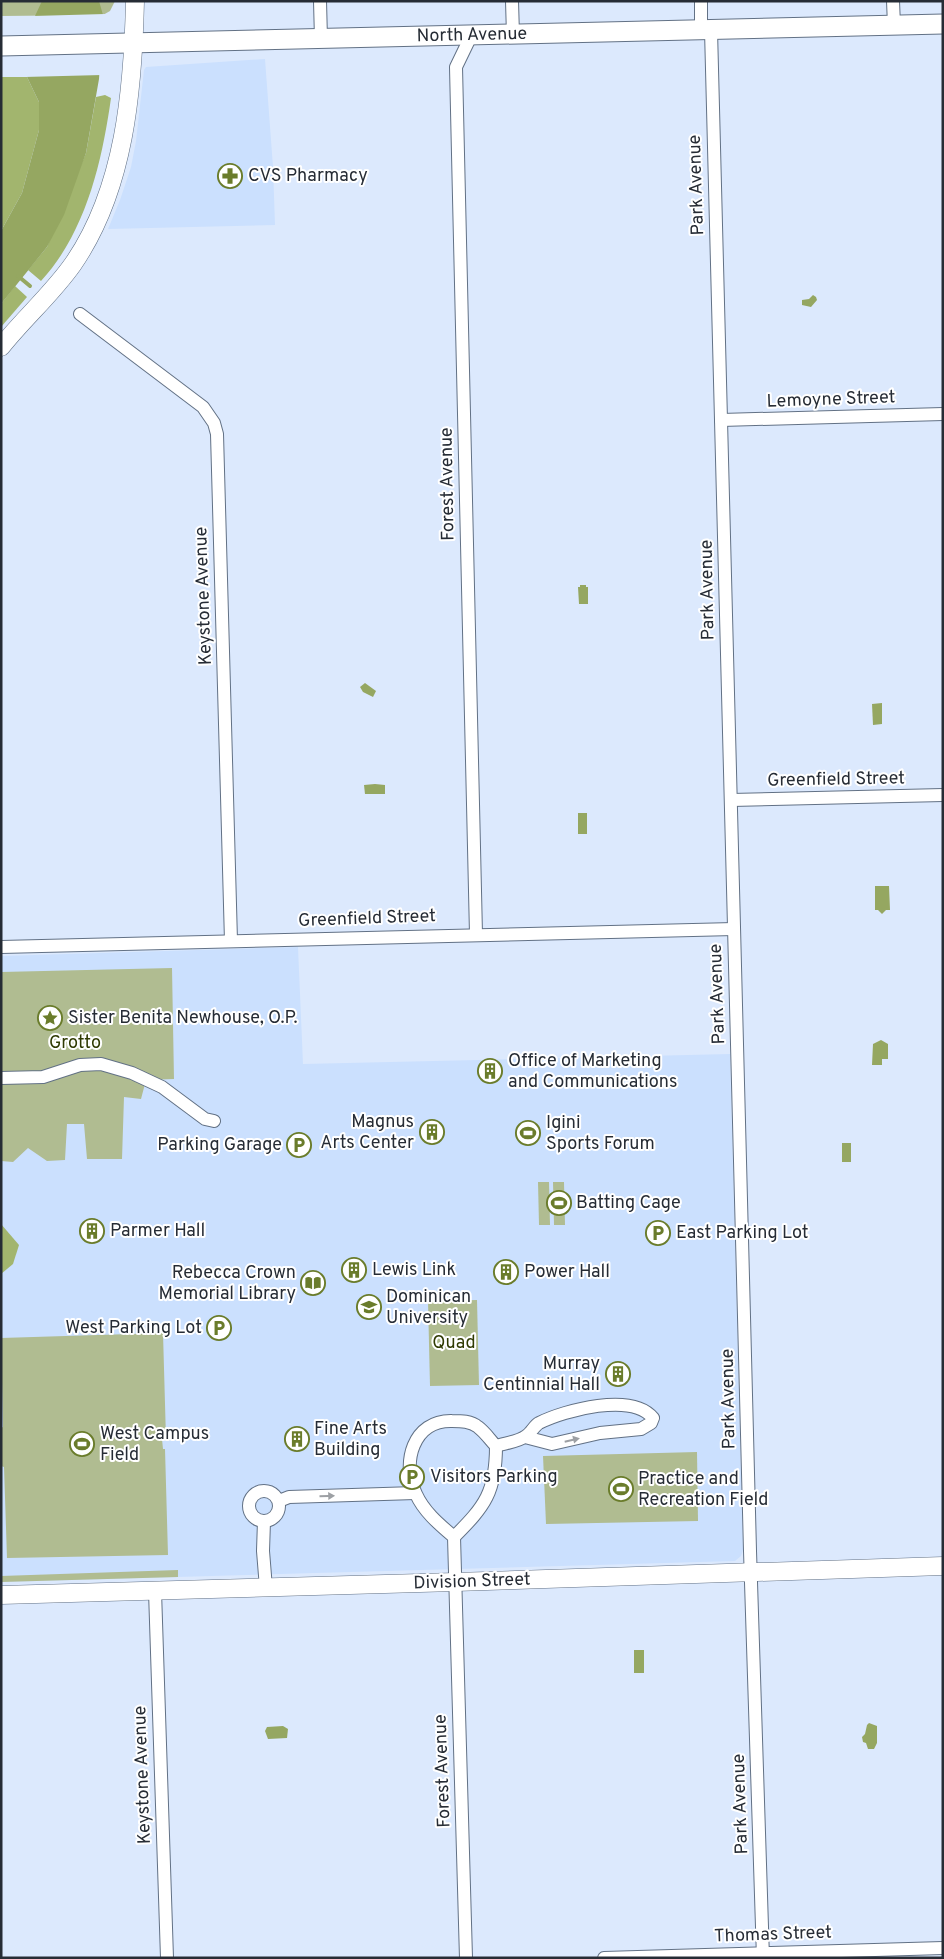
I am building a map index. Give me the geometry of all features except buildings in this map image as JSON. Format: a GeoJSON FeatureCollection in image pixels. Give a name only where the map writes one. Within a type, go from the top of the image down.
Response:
{"type":"FeatureCollection","features":[{"type":"Feature","properties":{"kind":"main road","name":"North Avenue"},"geometry":{"type":"LineString","coordinates":[[1,46],[943,24]]}},
{"type":"Feature","properties":{"kind":"street"},"geometry":{"type":"LineString","coordinates":[[1,347],[75,262],[99,214],[116,170],[127,115],[135,1]]}},
{"type":"Feature","properties":{"kind":"street"},"geometry":{"type":"LineString","coordinates":[[320,1],[321,39]]}},
{"type":"Feature","properties":{"kind":"street"},"geometry":{"type":"LineString","coordinates":[[512,1],[513,35]]}},
{"type":"Feature","properties":{"kind":"street","name":"Park Avenue"},"geometry":{"type":"LineString","coordinates":[[701,1],[706,30],[721,420],[763,1955]]}},
{"type":"Feature","properties":{"kind":"street"},"geometry":{"type":"LineString","coordinates":[[894,1],[894,25]]}},
{"type":"Feature","properties":{"kind":"street","name":"Forest Avenue"},"geometry":{"type":"LineString","coordinates":[[470,36],[456,67],[476,934]]}},
{"type":"Feature","properties":{"kind":"street","name":"Keystone Avenue"},"geometry":{"type":"LineString","coordinates":[[80,314],[203,407],[214,423],[216,434],[231,941]]}},
{"type":"Feature","properties":{"kind":"street","name":"Lemoyne Street"},"geometry":{"type":"LineString","coordinates":[[721,420],[943,414]]}},
{"type":"Feature","properties":{"kind":"street","name":"Greenfield Street"},"geometry":{"type":"LineString","coordinates":[[731,800],[943,795]]}},
{"type":"Feature","properties":{"kind":"street","name":"Greenfield Street"},"geometry":{"type":"LineString","coordinates":[[1,947],[734,928]]}},
{"type":"Feature","properties":{"kind":"street"},"geometry":{"type":"LineString","coordinates":[[1,1078],[43,1077],[80,1065],[101,1064],[132,1073],[162,1087],[205,1119],[214,1121]]}},
{"type":"Feature","properties":{"kind":"street"},"geometry":{"type":"LineString","coordinates":[[496,1446],[525,1437],[537,1424],[573,1410],[619,1404],[647,1411],[653,1418],[651,1423],[641,1429],[600,1433],[552,1444],[525,1437]]}},
{"type":"Feature","properties":{"kind":"street"},"geometry":{"type":"LineString","coordinates":[[444,1421],[464,1421],[477,1426],[496,1446],[496,1469],[492,1489],[478,1512],[454,1537],[437,1522],[415,1493],[410,1461],[414,1442],[428,1426],[444,1421]]}},
{"type":"Feature","properties":{"kind":"street"},"geometry":{"type":"LineString","coordinates":[[264,1490],[273,1493],[279,1501],[276,1515],[264,1521],[251,1514],[248,1506],[251,1496],[264,1490]]}},
{"type":"Feature","properties":{"kind":"street"},"geometry":{"type":"LineString","coordinates":[[279,1501],[289,1497],[415,1493]]}},
{"type":"Feature","properties":{"kind":"street"},"geometry":{"type":"LineString","coordinates":[[264,1521],[263,1551],[266,1588]]}},
{"type":"Feature","properties":{"kind":"street","name":"Forest Avenue"},"geometry":{"type":"LineString","coordinates":[[454,1537],[466,1958]]}},
{"type":"Feature","properties":{"kind":"street","name":"Division Street"},"geometry":{"type":"LineString","coordinates":[[1,1595],[943,1566]]}},
{"type":"Feature","properties":{"kind":"street","name":"Keystone Avenue"},"geometry":{"type":"LineString","coordinates":[[155,1591],[166,1958]]}},
{"type":"Feature","properties":{"kind":"street","name":"Thomas Street"},"geometry":{"type":"LineString","coordinates":[[604,1958],[763,1955],[943,1948]]}},
{"type":"Feature","properties":{"kind":"shaded area"},"geometry":{"type":"Polygon","coordinates":[[[42,1],[99,1],[103,15],[99,79],[86,153],[64,215],[47,247],[1,304],[1,231],[22,193],[39,130],[39,102],[27,77],[35,16],[42,1]]]}},
{"type":"Feature","properties":{"kind":"shaded area"},"geometry":{"type":"Polygon","coordinates":[[[265,59],[275,225],[108,229],[131,167],[136,141],[144,70],[146,67],[265,59]]]}},
{"type":"Feature","properties":{"kind":"shaded area"},"geometry":{"type":"Polygon","coordinates":[[[1,77],[27,77],[39,102],[39,130],[22,193],[1,231],[1,77]]]}},
{"type":"Feature","properties":{"kind":"shaded area"},"geometry":{"type":"Polygon","coordinates":[[[105,95],[111,98],[103,147],[90,195],[70,241],[57,262],[41,281],[28,270],[47,247],[86,153],[96,97],[105,95]]]}},
{"type":"Feature","properties":{"kind":"shaded area"},"geometry":{"type":"Polygon","coordinates":[[[15,286],[27,297],[1,327],[1,304],[15,286]]]}},
{"type":"Feature","properties":{"kind":"shaded area"},"geometry":{"type":"Polygon","coordinates":[[[813,295],[817,300],[811,307],[802,305],[802,300],[809,299],[813,295]]]}},
{"type":"Feature","properties":{"kind":"shaded area"},"geometry":{"type":"Polygon","coordinates":[[[580,585],[588,587],[588,604],[579,604],[578,587],[580,585]]]}},
{"type":"Feature","properties":{"kind":"shaded area"},"geometry":{"type":"Polygon","coordinates":[[[365,683],[376,691],[373,697],[363,692],[360,687],[365,683]]]}},
{"type":"Feature","properties":{"kind":"shaded area"},"geometry":{"type":"Polygon","coordinates":[[[882,703],[882,724],[873,725],[872,704],[882,703]]]}},
{"type":"Feature","properties":{"kind":"shaded area"},"geometry":{"type":"Polygon","coordinates":[[[364,785],[385,785],[385,794],[365,794],[364,785]]]}},
{"type":"Feature","properties":{"kind":"shaded area"},"geometry":{"type":"Polygon","coordinates":[[[578,813],[587,813],[587,834],[578,834],[578,813]]]}},
{"type":"Feature","properties":{"kind":"shaded area"},"geometry":{"type":"Polygon","coordinates":[[[875,886],[889,886],[890,910],[886,910],[882,914],[875,910],[875,886]]]}},
{"type":"Feature","properties":{"kind":"shaded area","name":"Dominican University"},"geometry":{"type":"Polygon","coordinates":[[[298,947],[303,1064],[730,1054],[743,1550],[741,1556],[735,1561],[1,1582],[1,956],[298,947]]]}},
{"type":"Feature","properties":{"kind":"shaded area"},"geometry":{"type":"Polygon","coordinates":[[[881,1040],[888,1044],[888,1059],[882,1059],[882,1065],[872,1065],[873,1044],[881,1040]]]}},
{"type":"Feature","properties":{"kind":"shaded area"},"geometry":{"type":"Polygon","coordinates":[[[842,1143],[851,1143],[851,1162],[842,1162],[842,1143]]]}},
{"type":"Feature","properties":{"kind":"shaded area"},"geometry":{"type":"Polygon","coordinates":[[[1,1224],[19,1245],[13,1264],[1,1274],[1,1224]]]}},
{"type":"Feature","properties":{"kind":"shaded area"},"geometry":{"type":"Polygon","coordinates":[[[634,1650],[644,1650],[644,1673],[634,1673],[634,1650]]]}},
{"type":"Feature","properties":{"kind":"shaded area"},"geometry":{"type":"Polygon","coordinates":[[[869,1723],[877,1726],[877,1743],[874,1749],[868,1749],[862,1737],[869,1723]]]}},
{"type":"Feature","properties":{"kind":"shaded area"},"geometry":{"type":"Polygon","coordinates":[[[283,1726],[288,1729],[287,1738],[268,1739],[265,1731],[267,1727],[283,1726]]]}},
{"type":"Feature","properties":{"kind":"green space"},"geometry":{"type":"Polygon","coordinates":[[[1,1],[115,1],[110,11],[103,15],[1,16],[1,1]]]}},
{"type":"Feature","properties":{"kind":"green space","name":"Grotto"},"geometry":{"type":"Polygon","coordinates":[[[172,968],[174,1079],[146,1080],[141,1099],[124,1097],[122,1159],[87,1159],[84,1124],[67,1124],[65,1160],[47,1161],[28,1148],[13,1162],[1,1161],[1,972],[172,968]]]}},
{"type":"Feature","properties":{"kind":"green space","name":"Batting Cage"},"geometry":{"type":"Polygon","coordinates":[[[538,1182],[549,1182],[550,1225],[539,1225],[538,1182]]]}},
{"type":"Feature","properties":{"kind":"green space","name":"Batting Cage"},"geometry":{"type":"Polygon","coordinates":[[[553,1182],[564,1182],[565,1225],[554,1225],[553,1182]]]}},
{"type":"Feature","properties":{"kind":"green space","name":"Quad"},"geometry":{"type":"Polygon","coordinates":[[[477,1300],[479,1385],[430,1386],[428,1301],[477,1300]]]}},
{"type":"Feature","properties":{"kind":"green space","name":"West Campus Field"},"geometry":{"type":"Polygon","coordinates":[[[163,1333],[166,1439],[162,1439],[163,1449],[165,1449],[168,1555],[7,1558],[4,1467],[1,1466],[1,1428],[3,1427],[1,1338],[163,1333]]]}},
{"type":"Feature","properties":{"kind":"green space","name":"Practice and Recreation Field"},"geometry":{"type":"Polygon","coordinates":[[[697,1452],[698,1521],[546,1524],[543,1456],[697,1452]]]}},
{"type":"Feature","properties":{"kind":"green space"},"geometry":{"type":"Polygon","coordinates":[[[178,1570],[178,1577],[1,1582],[1,1576],[178,1570]]]}},
{"type":"Feature","properties":{"kind":"pier"},"geometry":{"type":"Polygon","coordinates":[[[105,14],[102,75],[24,77],[33,16],[105,14]]]}},
{"type":"Feature","properties":{"kind":"waterway"},"geometry":{"type":"LineString","coordinates":[[18,276],[30,286]]}},
{"type":"Feature","properties":{"kind":"place","name":"CVS Pharmacy"},"geometry":{"type":"Point","coordinates":[230,176]}},
{"type":"Feature","properties":{"kind":"place","name":"Sister Benita Newhouse, O.P."},"geometry":{"type":"Point","coordinates":[50,1018]}},
{"type":"Feature","properties":{"kind":"place","name":"Office of Marketing and Communications"},"geometry":{"type":"Point","coordinates":[490,1071]}},
{"type":"Feature","properties":{"kind":"place","name":"Magnus Arts Center"},"geometry":{"type":"Point","coordinates":[432,1132]}},
{"type":"Feature","properties":{"kind":"place","name":"Igini Sports Forum"},"geometry":{"type":"Point","coordinates":[528,1133]}},
{"type":"Feature","properties":{"kind":"place","name":"Parking Garage"},"geometry":{"type":"Point","coordinates":[299,1145]}},
{"type":"Feature","properties":{"kind":"place","name":"Batting Cage"},"geometry":{"type":"Point","coordinates":[559,1203]}},
{"type":"Feature","properties":{"kind":"place","name":"Parmer Hall"},"geometry":{"type":"Point","coordinates":[92,1231]}},
{"type":"Feature","properties":{"kind":"place","name":"East Parking Lot"},"geometry":{"type":"Point","coordinates":[658,1233]}},
{"type":"Feature","properties":{"kind":"place","name":"Lewis Link"},"geometry":{"type":"Point","coordinates":[354,1270]}},
{"type":"Feature","properties":{"kind":"place","name":"Power Hall"},"geometry":{"type":"Point","coordinates":[506,1272]}},
{"type":"Feature","properties":{"kind":"place","name":"Rebecca Crown Memorial Library"},"geometry":{"type":"Point","coordinates":[313,1283]}},
{"type":"Feature","properties":{"kind":"place","name":"Dominican University"},"geometry":{"type":"Point","coordinates":[369,1307]}},
{"type":"Feature","properties":{"kind":"place","name":"West Parking Lot"},"geometry":{"type":"Point","coordinates":[219,1328]}},
{"type":"Feature","properties":{"kind":"place","name":"Murray Centinnial Hall"},"geometry":{"type":"Point","coordinates":[618,1374]}},
{"type":"Feature","properties":{"kind":"place","name":"Fine Arts Building"},"geometry":{"type":"Point","coordinates":[297,1439]}},
{"type":"Feature","properties":{"kind":"place","name":"West Campus Field"},"geometry":{"type":"Point","coordinates":[82,1444]}},
{"type":"Feature","properties":{"kind":"place","name":"Visitors Parking"},"geometry":{"type":"Point","coordinates":[412,1477]}},
{"type":"Feature","properties":{"kind":"place","name":"Practice and Recreation Field"},"geometry":{"type":"Point","coordinates":[621,1489]}}]}
